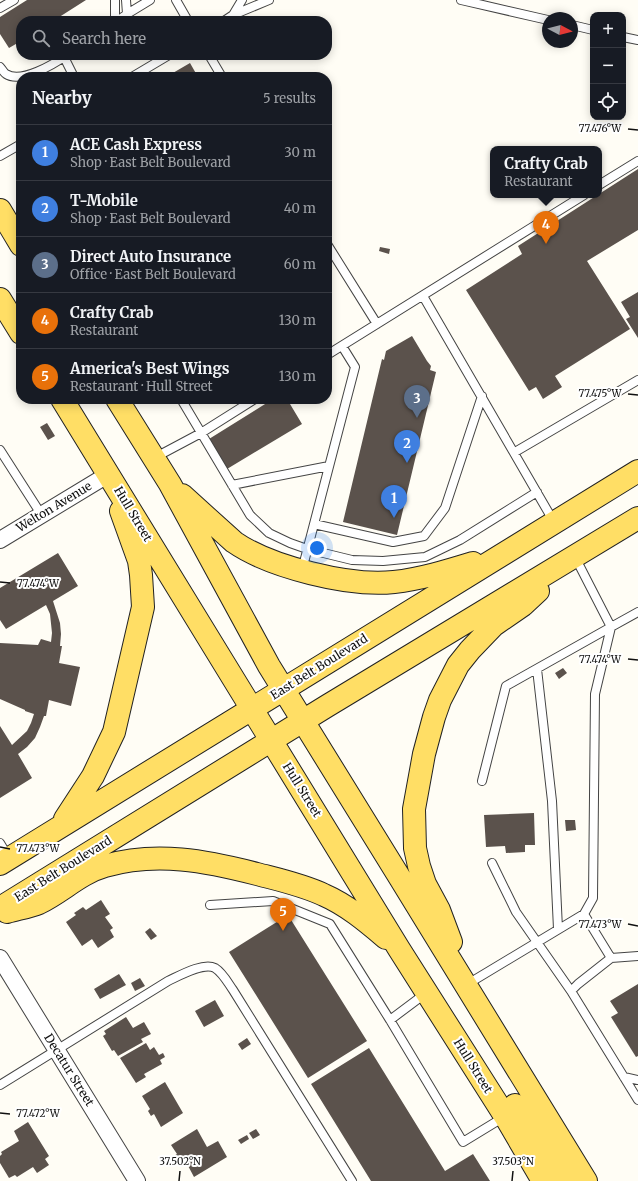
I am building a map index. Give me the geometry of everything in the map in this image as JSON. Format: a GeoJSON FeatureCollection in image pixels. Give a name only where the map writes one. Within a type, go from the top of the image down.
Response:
{"type":"FeatureCollection","features":[{"type":"Feature","properties":{"kind":"main road"},"geometry":{"type":"LineString","coordinates":[[0,210],[16,237]]}},
{"type":"Feature","properties":{"kind":"main road"},"geometry":{"type":"LineString","coordinates":[[0,242],[16,250]]}},
{"type":"Feature","properties":{"kind":"main road"},"geometry":{"type":"LineString","coordinates":[[0,299],[16,325]]}},
{"type":"Feature","properties":{"kind":"main road","name":"Hull Street"},"geometry":{"type":"LineString","coordinates":[[65,404],[400,949],[505,1116],[543,1181]]}},
{"type":"Feature","properties":{"kind":"main road"},"geometry":{"type":"LineString","coordinates":[[120,404],[170,484],[269,666],[586,1181]]}},
{"type":"Feature","properties":{"kind":"main road","name":"East Belt Boulevard"},"geometry":{"type":"LineString","coordinates":[[3,855],[61,826],[638,471]]}},
{"type":"Feature","properties":{"kind":"main road"},"geometry":{"type":"LineString","coordinates":[[61,826],[94,776],[114,732],[143,607],[139,561],[109,474]]}},
{"type":"Feature","properties":{"kind":"main road"},"geometry":{"type":"LineString","coordinates":[[170,484],[241,547],[270,561],[302,570],[351,580],[394,582],[433,576],[505,553]]}},
{"type":"Feature","properties":{"kind":"main road","name":"East Belt Boulevard"},"geometry":{"type":"LineString","coordinates":[[0,908],[303,721],[638,518]]}},
{"type":"Feature","properties":{"kind":"main road"},"geometry":{"type":"LineString","coordinates":[[466,985],[439,910],[425,884],[415,848],[414,809],[424,754],[440,700],[458,665],[494,625],[523,605],[574,556]]}},
{"type":"Feature","properties":{"kind":"main road"},"geometry":{"type":"LineString","coordinates":[[0,914],[39,902],[89,872],[104,866],[123,861],[148,858],[170,858],[236,869],[290,882],[310,889],[325,895],[350,910],[400,949]]}},
{"type":"Feature","properties":{"kind":"main road"},"geometry":{"type":"LineString","coordinates":[[427,992],[487,1060],[563,1181]]}},
{"type":"Feature","properties":{"kind":"street","name":"Welton Avenue"},"geometry":{"type":"LineString","coordinates":[[1,536],[109,474]]}},
{"type":"Feature","properties":{"kind":"street","name":"Decatur Street"},"geometry":{"type":"LineString","coordinates":[[0,958],[137,1181]]}},
{"type":"Feature","properties":{"kind":"lane"},"geometry":{"type":"LineString","coordinates":[[0,8],[14,0]]}},
{"type":"Feature","properties":{"kind":"lane"},"geometry":{"type":"LineString","coordinates":[[115,0],[116,16]]}},
{"type":"Feature","properties":{"kind":"lane"},"geometry":{"type":"LineString","coordinates":[[126,0],[127,14]]}},
{"type":"Feature","properties":{"kind":"lane"},"geometry":{"type":"LineString","coordinates":[[124,16],[150,0]]}},
{"type":"Feature","properties":{"kind":"lane"},"geometry":{"type":"LineString","coordinates":[[176,0],[185,16]]}},
{"type":"Feature","properties":{"kind":"lane"},"geometry":{"type":"LineString","coordinates":[[233,15],[242,0]]}},
{"type":"Feature","properties":{"kind":"lane"},"geometry":{"type":"LineString","coordinates":[[233,15],[269,0]]}},
{"type":"Feature","properties":{"kind":"lane"},"geometry":{"type":"LineString","coordinates":[[461,0],[542,19]]}},
{"type":"Feature","properties":{"kind":"lane"},"geometry":{"type":"LineString","coordinates":[[578,26],[590,29]]}},
{"type":"Feature","properties":{"kind":"lane"},"geometry":{"type":"LineString","coordinates":[[626,38],[638,40]]}},
{"type":"Feature","properties":{"kind":"lane"},"geometry":{"type":"LineString","coordinates":[[35,72],[57,60]]}},
{"type":"Feature","properties":{"kind":"lane"},"geometry":{"type":"LineString","coordinates":[[67,60],[72,72]]}},
{"type":"Feature","properties":{"kind":"lane"},"geometry":{"type":"LineString","coordinates":[[140,72],[161,60]]}},
{"type":"Feature","properties":{"kind":"lane"},"geometry":{"type":"LineString","coordinates":[[212,60],[219,72]]}},
{"type":"Feature","properties":{"kind":"lane"},"geometry":{"type":"LineString","coordinates":[[0,67],[6,74],[16,76]]}},
{"type":"Feature","properties":{"kind":"lane"},"geometry":{"type":"LineString","coordinates":[[0,156],[16,147]]}},
{"type":"Feature","properties":{"kind":"lane"},"geometry":{"type":"LineString","coordinates":[[602,183],[638,161]]}},
{"type":"Feature","properties":{"kind":"lane"},"geometry":{"type":"LineString","coordinates":[[332,352],[579,198]]}},
{"type":"Feature","properties":{"kind":"lane"},"geometry":{"type":"LineString","coordinates":[[332,252],[377,324]]}},
{"type":"Feature","properties":{"kind":"lane"},"geometry":{"type":"LineString","coordinates":[[423,296],[555,522]]}},
{"type":"Feature","properties":{"kind":"lane"},"geometry":{"type":"LineString","coordinates":[[302,570],[355,367],[342,346]]}},
{"type":"Feature","properties":{"kind":"lane"},"geometry":{"type":"LineString","coordinates":[[515,452],[638,380]]}},
{"type":"Feature","properties":{"kind":"lane"},"geometry":{"type":"LineString","coordinates":[[314,524],[394,542],[424,536],[445,508],[482,396]]}},
{"type":"Feature","properties":{"kind":"lane"},"geometry":{"type":"LineString","coordinates":[[184,404],[250,515],[270,533],[290,543],[307,549],[352,560],[382,561],[425,556],[460,540],[538,492]]}},
{"type":"Feature","properties":{"kind":"lane"},"geometry":{"type":"LineString","coordinates":[[154,458],[200,433],[248,404]]}},
{"type":"Feature","properties":{"kind":"lane"},"geometry":{"type":"LineString","coordinates":[[0,450],[41,514]]}},
{"type":"Feature","properties":{"kind":"lane"},"geometry":{"type":"LineString","coordinates":[[232,485],[329,466]]}},
{"type":"Feature","properties":{"kind":"lane"},"geometry":{"type":"LineString","coordinates":[[466,985],[584,914],[593,898],[595,694],[611,627],[574,556]]}},
{"type":"Feature","properties":{"kind":"lane"},"geometry":{"type":"LineString","coordinates":[[482,781],[506,686],[638,612]]}},
{"type":"Feature","properties":{"kind":"lane"},"geometry":{"type":"LineString","coordinates":[[537,669],[552,801],[558,929]]}},
{"type":"Feature","properties":{"kind":"lane"},"geometry":{"type":"LineString","coordinates":[[492,863],[516,912],[571,991],[638,1100]]}},
{"type":"Feature","properties":{"kind":"lane"},"geometry":{"type":"LineString","coordinates":[[210,905],[273,901],[330,924],[390,1020],[463,1142],[505,1116]]}},
{"type":"Feature","properties":{"kind":"lane"},"geometry":{"type":"LineString","coordinates":[[584,914],[611,958]]}},
{"type":"Feature","properties":{"kind":"lane"},"geometry":{"type":"LineString","coordinates":[[571,991],[611,958],[638,956]]}},
{"type":"Feature","properties":{"kind":"lane"},"geometry":{"type":"LineString","coordinates":[[0,1085],[168,981],[202,967],[214,968],[223,976],[233,990],[352,1181]]}},
{"type":"Feature","properties":{"kind":"lane"},"geometry":{"type":"LineString","coordinates":[[390,1020],[427,992]]}},
{"type":"Feature","properties":{"kind":"lane"},"geometry":{"type":"LineString","coordinates":[[624,1077],[638,1080]]}},
{"type":"Feature","properties":{"kind":"building"},"geometry":{"type":"Polygon","coordinates":[[[27,0],[86,0],[61,16],[16,16],[16,44],[9,48],[0,34],[0,17],[27,0]]]}},
{"type":"Feature","properties":{"kind":"building"},"geometry":{"type":"Polygon","coordinates":[[[190,63],[195,72],[175,72],[190,63]]]}},
{"type":"Feature","properties":{"kind":"building"},"geometry":{"type":"Polygon","coordinates":[[[638,169],[638,230],[587,261],[630,329],[555,376],[562,387],[543,399],[536,387],[529,391],[466,290],[522,254],[518,246],[593,198],[602,198],[602,192],[638,169]]]}},
{"type":"Feature","properties":{"kind":"building"},"geometry":{"type":"Polygon","coordinates":[[[380,247],[390,249],[389,254],[379,251],[380,247]]]}},
{"type":"Feature","properties":{"kind":"building"},"geometry":{"type":"Polygon","coordinates":[[[638,292],[638,338],[626,319],[630,317],[621,302],[638,292]]]}},
{"type":"Feature","properties":{"kind":"building"},"geometry":{"type":"Polygon","coordinates":[[[412,336],[431,366],[430,370],[436,372],[397,535],[343,522],[382,359],[384,360],[386,351],[412,336]]]}},
{"type":"Feature","properties":{"kind":"building"},"geometry":{"type":"Polygon","coordinates":[[[265,404],[290,404],[302,424],[227,469],[209,439],[265,404]]]}},
{"type":"Feature","properties":{"kind":"building"},"geometry":{"type":"Polygon","coordinates":[[[47,423],[55,436],[48,440],[40,427],[47,423]]]}},
{"type":"Feature","properties":{"kind":"building"},"geometry":{"type":"Polygon","coordinates":[[[58,553],[78,586],[53,601],[60,623],[60,646],[62,646],[59,663],[80,667],[71,706],[49,700],[46,716],[44,716],[35,738],[18,754],[32,778],[0,798],[0,726],[12,745],[27,731],[34,714],[0,699],[0,643],[38,645],[41,639],[51,642],[52,633],[50,614],[46,605],[6,629],[0,620],[0,588],[58,553]]]}},
{"type":"Feature","properties":{"kind":"building"},"geometry":{"type":"Polygon","coordinates":[[[563,668],[567,673],[559,679],[555,673],[563,668]]]}},
{"type":"Feature","properties":{"kind":"building"},"geometry":{"type":"Polygon","coordinates":[[[534,813],[535,845],[525,845],[525,852],[506,853],[505,846],[486,847],[484,815],[534,813]]]}},
{"type":"Feature","properties":{"kind":"building"},"geometry":{"type":"Polygon","coordinates":[[[565,820],[575,820],[576,830],[566,831],[565,820]]]}},
{"type":"Feature","properties":{"kind":"building"},"geometry":{"type":"Polygon","coordinates":[[[101,900],[110,914],[105,917],[113,928],[110,930],[114,937],[98,948],[92,939],[82,946],[66,922],[76,915],[74,913],[83,907],[86,910],[101,900]]]}},
{"type":"Feature","properties":{"kind":"building"},"geometry":{"type":"Polygon","coordinates":[[[288,915],[367,1041],[308,1078],[229,952],[288,915]]]}},
{"type":"Feature","properties":{"kind":"building"},"geometry":{"type":"Polygon","coordinates":[[[150,928],[157,936],[151,940],[145,932],[150,928]]]}},
{"type":"Feature","properties":{"kind":"building"},"geometry":{"type":"Polygon","coordinates":[[[119,974],[126,985],[100,999],[94,989],[119,974]]]}},
{"type":"Feature","properties":{"kind":"building"},"geometry":{"type":"Polygon","coordinates":[[[140,978],[145,986],[135,991],[131,983],[140,978]]]}},
{"type":"Feature","properties":{"kind":"building"},"geometry":{"type":"Polygon","coordinates":[[[638,984],[638,1056],[636,1057],[611,1017],[618,1013],[610,1001],[638,984]]]}},
{"type":"Feature","properties":{"kind":"building"},"geometry":{"type":"Polygon","coordinates":[[[215,1000],[224,1016],[204,1027],[195,1011],[215,1000]]]}},
{"type":"Feature","properties":{"kind":"building"},"geometry":{"type":"Polygon","coordinates":[[[126,1017],[133,1028],[144,1022],[151,1034],[141,1039],[143,1042],[118,1056],[114,1050],[112,1051],[103,1036],[106,1034],[104,1031],[126,1017]]]}},
{"type":"Feature","properties":{"kind":"building"},"geometry":{"type":"Polygon","coordinates":[[[247,1038],[251,1044],[242,1050],[238,1044],[247,1038]]]}},
{"type":"Feature","properties":{"kind":"building"},"geometry":{"type":"Polygon","coordinates":[[[146,1043],[150,1050],[154,1047],[159,1055],[163,1053],[165,1057],[160,1060],[162,1064],[144,1074],[146,1077],[136,1083],[120,1058],[146,1043]]]}},
{"type":"Feature","properties":{"kind":"building"},"geometry":{"type":"Polygon","coordinates":[[[369,1048],[445,1171],[473,1154],[490,1181],[371,1181],[311,1084],[369,1048]]]}},
{"type":"Feature","properties":{"kind":"building"},"geometry":{"type":"Polygon","coordinates":[[[165,1082],[183,1113],[161,1127],[154,1114],[151,1116],[148,1111],[150,1109],[142,1096],[165,1082]]]}},
{"type":"Feature","properties":{"kind":"building"},"geometry":{"type":"Polygon","coordinates":[[[28,1122],[49,1156],[45,1159],[49,1165],[37,1173],[33,1167],[17,1177],[15,1175],[9,1178],[0,1163],[1,1152],[19,1141],[14,1131],[28,1122]]]}},
{"type":"Feature","properties":{"kind":"building"},"geometry":{"type":"Polygon","coordinates":[[[197,1129],[207,1147],[218,1141],[227,1157],[194,1177],[186,1162],[180,1166],[174,1156],[177,1154],[171,1145],[197,1129]]]}},
{"type":"Feature","properties":{"kind":"building"},"geometry":{"type":"Polygon","coordinates":[[[256,1129],[260,1135],[253,1139],[249,1133],[256,1129]]]}},
{"type":"Feature","properties":{"kind":"building"},"geometry":{"type":"Polygon","coordinates":[[[247,1135],[249,1139],[241,1144],[238,1140],[247,1135]]]}},
{"type":"Feature","properties":{"kind":"place","name":"Crafty Crab"},"geometry":{"type":"Point","coordinates":[546,244]}},
{"type":"Feature","properties":{"kind":"place","name":"Direct Auto Insurance"},"geometry":{"type":"Point","coordinates":[417,418]}},
{"type":"Feature","properties":{"kind":"place","name":"T-Mobile"},"geometry":{"type":"Point","coordinates":[407,463]}},
{"type":"Feature","properties":{"kind":"place","name":"ACE Cash Express"},"geometry":{"type":"Point","coordinates":[394,518]}},
{"type":"Feature","properties":{"kind":"place","name":"America's Best Wings"},"geometry":{"type":"Point","coordinates":[283,931]}}]}
